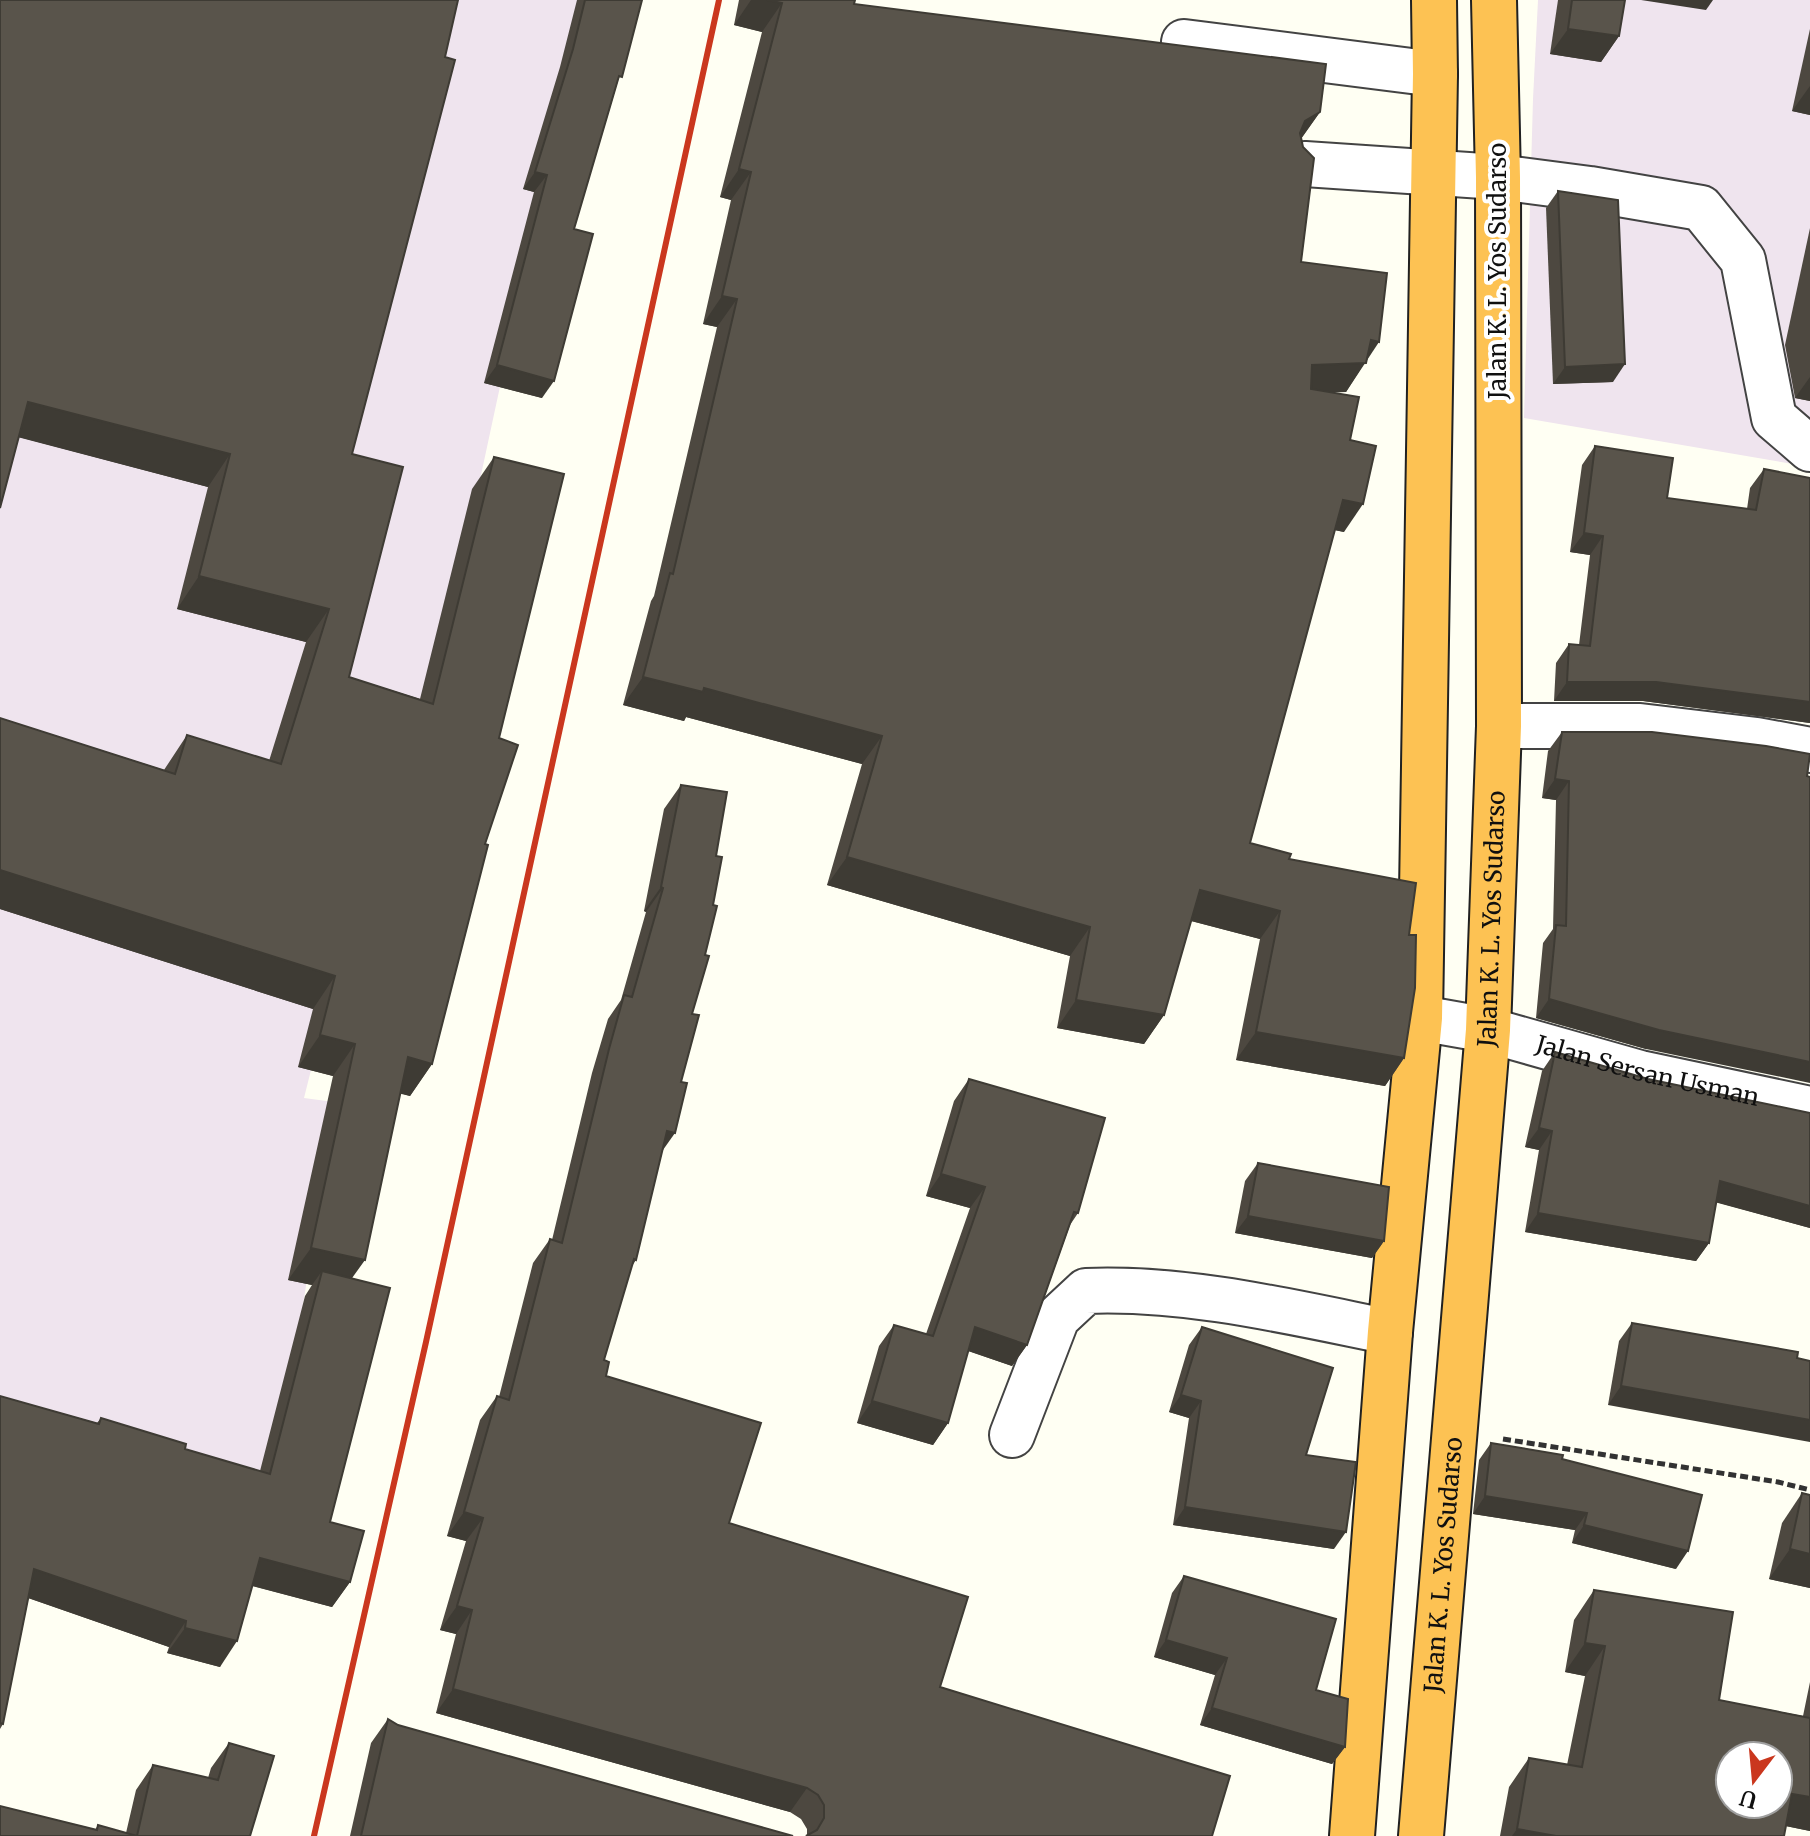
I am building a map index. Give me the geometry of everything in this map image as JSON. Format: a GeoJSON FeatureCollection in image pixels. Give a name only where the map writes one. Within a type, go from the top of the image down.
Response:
{"type":"FeatureCollection","features":[{"type":"Feature","properties":{"kind":"highway"},"geometry":{"type":"LineString","coordinates":[[1352,1836],[1390,1332],[1420,1018],[1434,0]]}},
{"type":"Feature","properties":{"kind":"highway","name":"Jalan K. L. Yos Sudarso"},"geometry":{"type":"LineString","coordinates":[[1421,1836],[1488,1030],[1499,726],[1498,177],[1494,0]]}},
{"type":"Feature","properties":{"kind":"street"},"geometry":{"type":"LineString","coordinates":[[1184,42],[1435,74]]}},
{"type":"Feature","properties":{"kind":"street"},"geometry":{"type":"LineString","coordinates":[[1305,164],[1498,177],[1701,208],[1743,260],[1774,418],[1810,449]]}},
{"type":"Feature","properties":{"kind":"street"},"geometry":{"type":"LineString","coordinates":[[1499,726],[1640,726],[1757,740],[1810,750]]}},
{"type":"Feature","properties":{"kind":"street","name":"Jalan Sersan Usman"},"geometry":{"type":"LineString","coordinates":[[1420,1018],[1488,1030],[1640,1073],[1810,1109]]}},
{"type":"Feature","properties":{"kind":"street"},"geometry":{"type":"LineString","coordinates":[[1012,1435],[1057,1318],[1086,1291],[1129,1289],[1177,1294],[1304,1314],[1390,1332]]}},
{"type":"Feature","properties":{"kind":"path"},"geometry":{"type":"LineString","coordinates":[[1456,1432],[1778,1482],[1810,1490]]}},
{"type":"Feature","properties":{"kind":"shaded area"},"geometry":{"type":"Polygon","coordinates":[[[0,0],[583,0],[423,745],[371,830],[304,1098],[334,1102],[275,1489],[0,1406],[0,0]]]}},
{"type":"Feature","properties":{"kind":"shaded area"},"geometry":{"type":"Polygon","coordinates":[[[1538,0],[1810,0],[1810,467],[1524,418],[1538,0]]]}},
{"type":"Feature","properties":{"kind":"building"},"geometry":{"type":"Polygon","coordinates":[[[0,0],[458,0],[445,57],[455,60],[352,454],[403,467],[349,677],[433,704],[494,457],[564,474],[499,738],[518,745],[485,844],[488,845],[432,1064],[408,1057],[365,1260],[311,1248],[355,1044],[320,1035],[335,976],[0,870],[0,718],[175,774],[187,735],[281,764],[329,609],[199,576],[230,454],[28,402],[0,508],[0,0]]]}},
{"type":"Feature","properties":{"kind":"building"},"geometry":{"type":"Polygon","coordinates":[[[585,0],[642,0],[622,77],[619,76],[574,229],[593,234],[554,381],[497,365],[547,175],[535,172],[585,0]]]}},
{"type":"Feature","properties":{"kind":"building"},"geometry":{"type":"Polygon","coordinates":[[[767,0],[855,0],[854,4],[1326,64],[1320,112],[1305,121],[1300,133],[1303,147],[1314,158],[1301,262],[1387,273],[1379,342],[1371,340],[1366,363],[1312,365],[1311,389],[1359,397],[1350,440],[1376,446],[1363,504],[1343,500],[1250,843],[1291,854],[1289,859],[1416,883],[1409,935],[1416,935],[1415,988],[1404,1058],[1256,1032],[1280,911],[1200,890],[1164,1015],[1076,1000],[1090,927],[847,857],[882,736],[704,688],[703,692],[643,677],[670,573],[673,574],[737,299],[722,296],[751,172],[739,169],[782,3],[767,0]]]}},
{"type":"Feature","properties":{"kind":"building"},"geometry":{"type":"Polygon","coordinates":[[[1572,0],[1625,0],[1619,36],[1568,29],[1572,0]]]}},
{"type":"Feature","properties":{"kind":"building"},"geometry":{"type":"Polygon","coordinates":[[[1558,191],[1618,200],[1625,364],[1565,367],[1558,191]]]}},
{"type":"Feature","properties":{"kind":"building"},"geometry":{"type":"Polygon","coordinates":[[[1595,446],[1673,458],[1667,498],[1756,510],[1764,469],[1810,478],[1810,702],[1656,682],[1567,682],[1569,644],[1590,646],[1603,536],[1584,533],[1595,446]]]}},
{"type":"Feature","properties":{"kind":"building"},"geometry":{"type":"Polygon","coordinates":[[[1562,732],[1652,732],[1810,754],[1807,776],[1810,777],[1810,1062],[1659,1030],[1549,999],[1556,925],[1566,926],[1569,781],[1555,779],[1562,732]]]}},
{"type":"Feature","properties":{"kind":"building"},"geometry":{"type":"Polygon","coordinates":[[[681,785],[727,792],[716,856],[722,857],[713,905],[717,906],[705,955],[709,956],[692,1014],[699,1015],[681,1082],[687,1083],[675,1133],[667,1131],[636,1260],[604,1360],[609,1362],[606,1376],[761,1423],[729,1523],[968,1597],[940,1687],[1230,1776],[1212,1836],[806,1836],[817,1830],[824,1818],[824,1805],[818,1795],[807,1788],[453,1689],[472,1610],[457,1606],[483,1518],[464,1512],[497,1396],[509,1400],[550,1239],[562,1243],[624,995],[632,997],[663,888],[681,785]]]}},
{"type":"Feature","properties":{"kind":"building"},"geometry":{"type":"Polygon","coordinates":[[[1555,1052],[1648,1079],[1810,1113],[1810,1206],[1720,1181],[1709,1243],[1538,1213],[1552,1131],[1539,1128],[1555,1052]]]}},
{"type":"Feature","properties":{"kind":"building"},"geometry":{"type":"Polygon","coordinates":[[[969,1079],[1105,1118],[1078,1213],[1074,1212],[1027,1345],[975,1327],[948,1423],[872,1401],[894,1325],[933,1336],[985,1187],[941,1174],[969,1079]]]}},
{"type":"Feature","properties":{"kind":"building"},"geometry":{"type":"Polygon","coordinates":[[[1258,1163],[1389,1187],[1384,1241],[1248,1216],[1258,1163]]]}},
{"type":"Feature","properties":{"kind":"building"},"geometry":{"type":"Polygon","coordinates":[[[322,1271],[390,1288],[330,1522],[364,1531],[350,1582],[260,1558],[237,1641],[185,1628],[186,1621],[34,1569],[3,1724],[0,1723],[0,1396],[99,1424],[101,1418],[186,1444],[185,1449],[270,1474],[322,1271]]]}},
{"type":"Feature","properties":{"kind":"building"},"geometry":{"type":"Polygon","coordinates":[[[1632,1323],[1798,1352],[1797,1358],[1810,1361],[1810,1420],[1621,1386],[1632,1323]]]}},
{"type":"Feature","properties":{"kind":"building"},"geometry":{"type":"Polygon","coordinates":[[[1202,1327],[1333,1368],[1306,1455],[1356,1462],[1346,1532],[1185,1507],[1201,1401],[1181,1395],[1202,1327]]]}},
{"type":"Feature","properties":{"kind":"building"},"geometry":{"type":"Polygon","coordinates":[[[1491,1443],[1563,1455],[1562,1459],[1702,1495],[1688,1551],[1584,1525],[1587,1513],[1485,1496],[1491,1443]]]}},
{"type":"Feature","properties":{"kind":"building"},"geometry":{"type":"Polygon","coordinates":[[[1802,1493],[1810,1495],[1810,1554],[1790,1549],[1802,1493]]]}},
{"type":"Feature","properties":{"kind":"building"},"geometry":{"type":"Polygon","coordinates":[[[1184,1576],[1336,1619],[1316,1690],[1348,1699],[1345,1747],[1212,1708],[1227,1658],[1166,1640],[1184,1576]]]}},
{"type":"Feature","properties":{"kind":"building"},"geometry":{"type":"Polygon","coordinates":[[[1594,1590],[1733,1612],[1719,1700],[1810,1718],[1810,1797],[1794,1794],[1794,1740],[1714,1740],[1714,1820],[1787,1820],[1784,1836],[1556,1836],[1517,1829],[1529,1758],[1582,1767],[1605,1646],[1585,1643],[1594,1590]]]}},
{"type":"Feature","properties":{"kind":"building"},"geometry":{"type":"Polygon","coordinates":[[[388,1719],[398,1725],[793,1836],[361,1836],[388,1719]]]}},
{"type":"Feature","properties":{"kind":"building"},"geometry":{"type":"Polygon","coordinates":[[[229,1743],[274,1756],[250,1836],[137,1836],[153,1765],[218,1780],[229,1743]]]}},
{"type":"Feature","properties":{"kind":"building"},"geometry":{"type":"Polygon","coordinates":[[[0,1806],[97,1830],[98,1825],[137,1836],[0,1836],[0,1806]]]}},
{"type":"Feature","properties":{"kind":"railway"},"geometry":{"type":"LineString","coordinates":[[314,1836],[426,1342],[719,0]]}}]}
